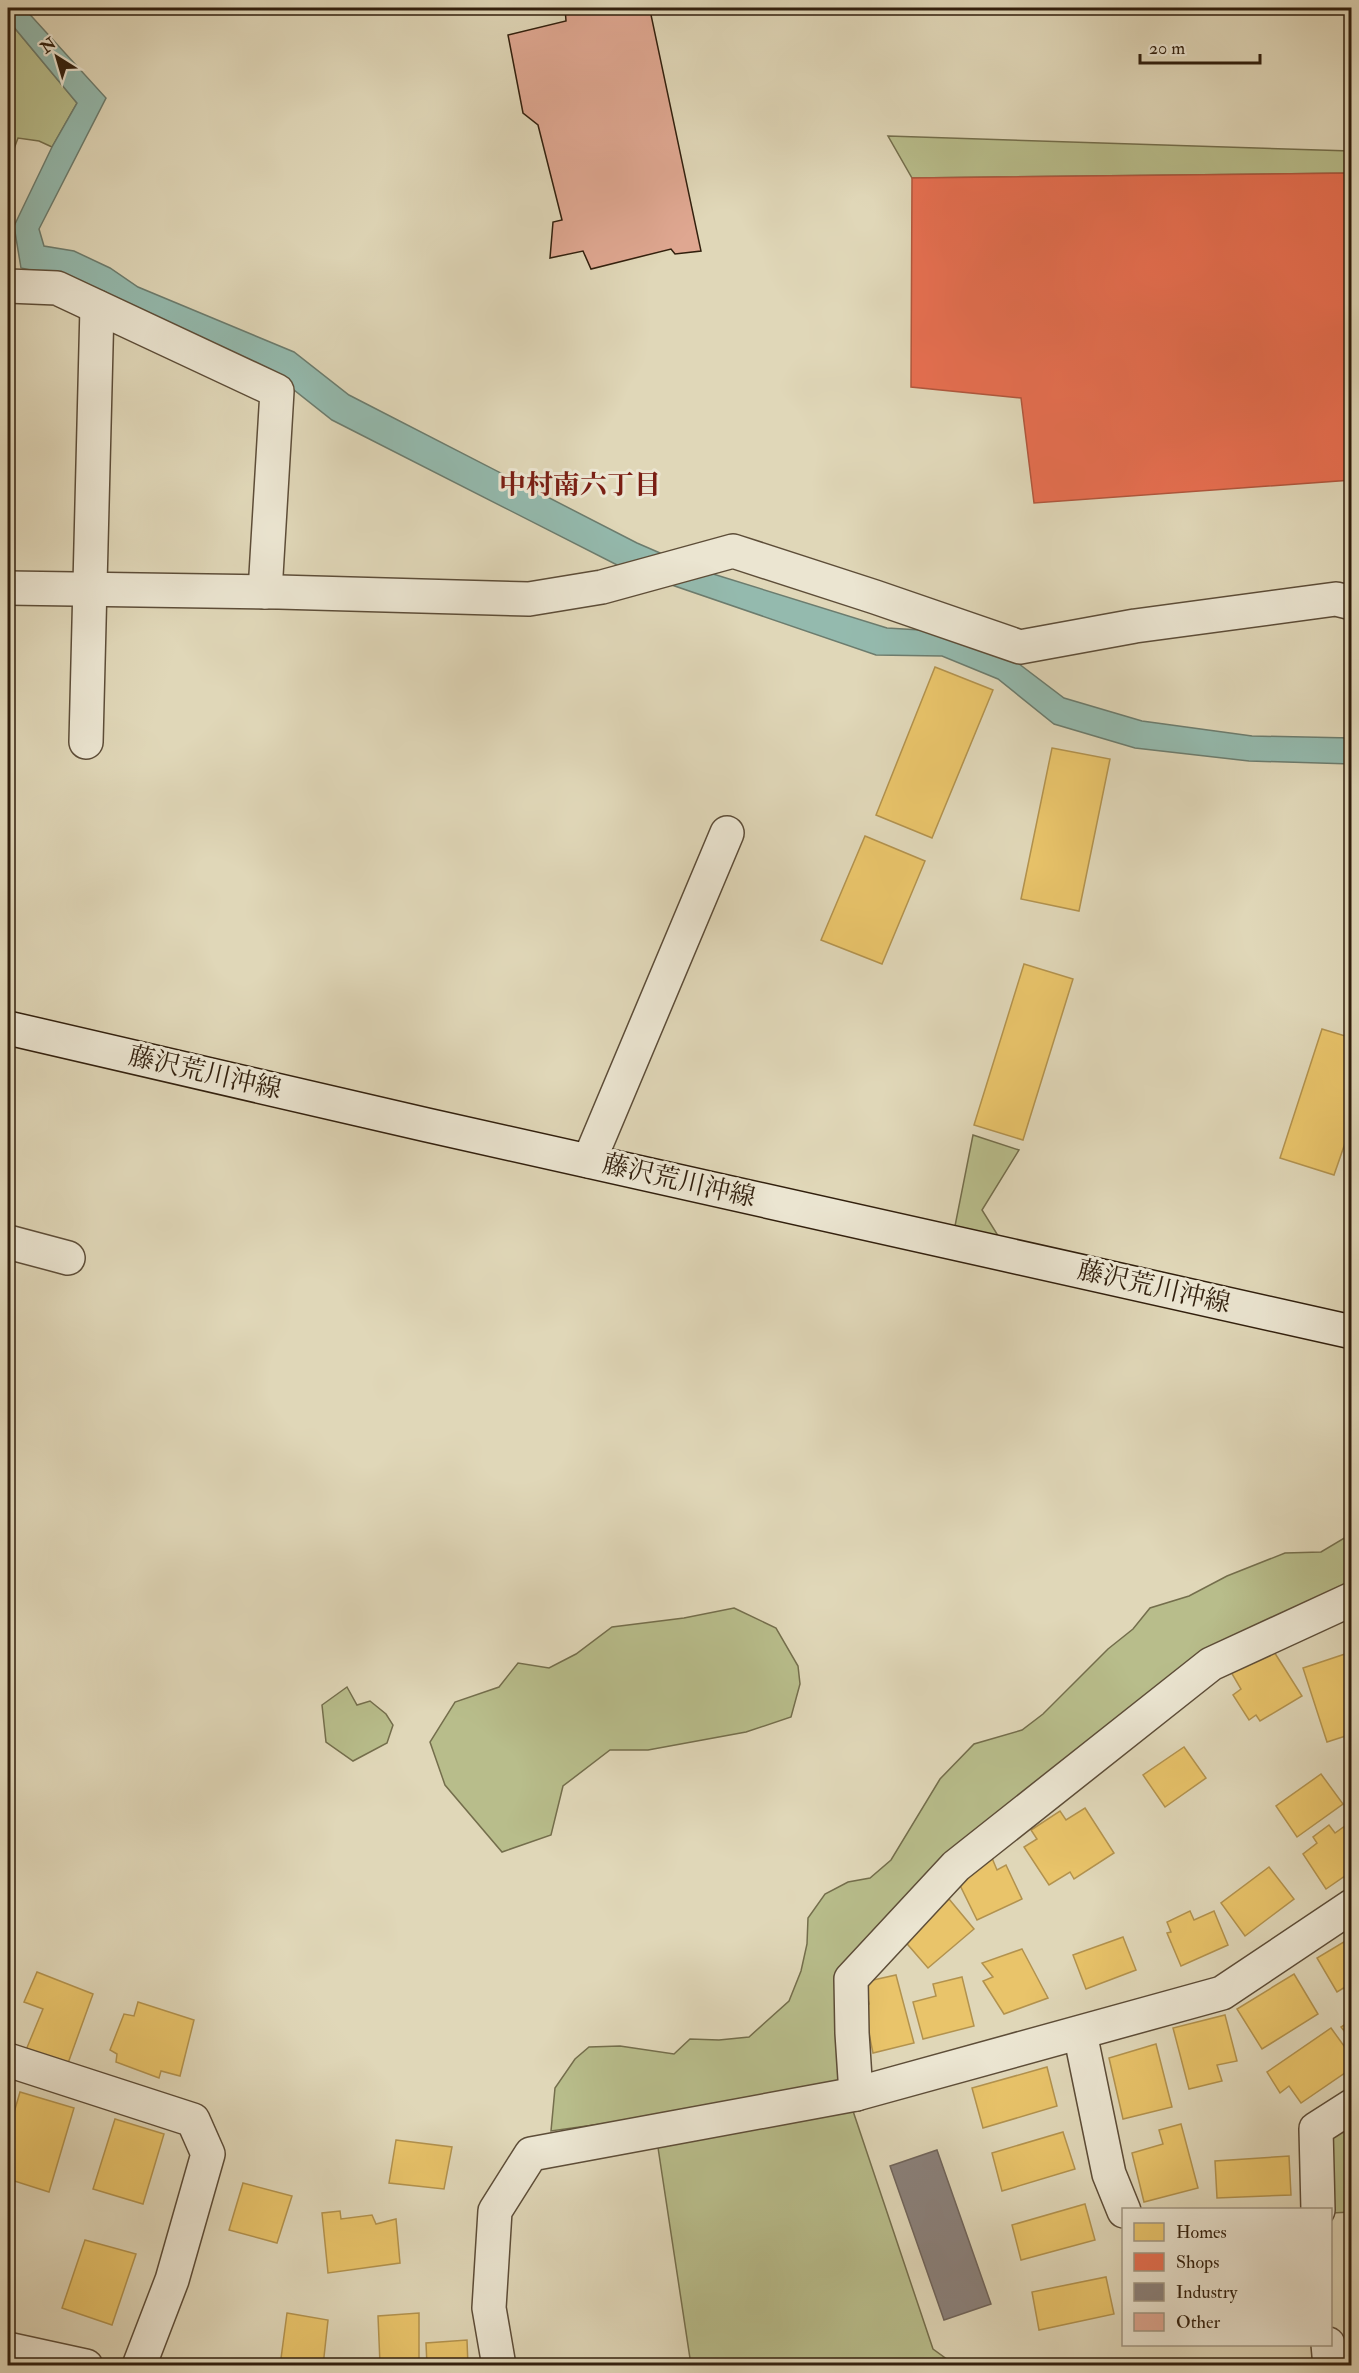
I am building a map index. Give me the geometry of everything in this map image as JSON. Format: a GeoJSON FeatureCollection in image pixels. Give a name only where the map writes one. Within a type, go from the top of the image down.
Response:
{"type":"FeatureCollection","features":[{"type":"Feature","properties":{"kind":"street"},"geometry":{"type":"LineString","coordinates":[[8,286],[57,288],[277,391],[265,592]]}},
{"type":"Feature","properties":{"kind":"street"},"geometry":{"type":"LineString","coordinates":[[86,742],[97,307]]}},
{"type":"Feature","properties":{"kind":"street"},"geometry":{"type":"LineString","coordinates":[[8,588],[529,599],[602,587],[733,551],[1020,647],[1135,626],[1346,600]]}},
{"type":"Feature","properties":{"kind":"street"},"geometry":{"type":"LineString","coordinates":[[589,1161],[727,833]]}},
{"type":"Feature","properties":{"kind":"street","name":"藤沢荒川沖線"},"geometry":{"type":"LineString","coordinates":[[8,1028],[1352,1332]]}},
{"type":"Feature","properties":{"kind":"street"},"geometry":{"type":"LineString","coordinates":[[8,1242],[68,1258]]}},
{"type":"Feature","properties":{"kind":"street"},"geometry":{"type":"LineString","coordinates":[[856,2094],[851,1979],[956,1866],[1211,1664],[1352,1599]]}},
{"type":"Feature","properties":{"kind":"street"},"geometry":{"type":"LineString","coordinates":[[498,2366],[489,2308],[495,2211],[531,2154],[856,2094],[1222,1993],[1352,1906]]}},
{"type":"Feature","properties":{"kind":"street"},"geometry":{"type":"LineString","coordinates":[[1080,2033],[1109,2174],[1123,2208]]}},
{"type":"Feature","properties":{"kind":"street"},"geometry":{"type":"LineString","coordinates":[[8,2060],[193,2120],[208,2154],[172,2280],[139,2366]]}},
{"type":"Feature","properties":{"kind":"street"},"geometry":{"type":"LineString","coordinates":[[1318,2208],[1316,2129],[1352,2106]]}},
{"type":"Feature","properties":{"kind":"street"},"geometry":{"type":"LineString","coordinates":[[1328,2346],[1330,2366]]}},
{"type":"Feature","properties":{"kind":"street"},"geometry":{"type":"LineString","coordinates":[[8,2349],[86,2366]]}},
{"type":"Feature","properties":{"kind":"green space"},"geometry":{"type":"Polygon","coordinates":[[[8,20],[77,103],[52,147],[39,141],[18,138],[8,165],[8,20]]]}},
{"type":"Feature","properties":{"kind":"green space"},"geometry":{"type":"Polygon","coordinates":[[[888,136],[1351,151],[1351,173],[912,178],[888,136]]]}},
{"type":"Feature","properties":{"kind":"green space"},"geometry":{"type":"Polygon","coordinates":[[[973,1135],[1019,1150],[982,1210],[1002,1242],[953,1236],[973,1135]]]}},
{"type":"Feature","properties":{"kind":"green space"},"geometry":{"type":"Polygon","coordinates":[[[1351,1534],[1351,1587],[1315,1601],[841,1971],[847,2086],[736,2105],[551,2131],[555,2088],[575,2059],[589,2047],[620,2046],[674,2054],[690,2039],[719,2040],[749,2037],[789,2001],[801,1971],[807,1944],[808,1918],[825,1894],[848,1882],[870,1878],[891,1860],[940,1779],[974,1744],[1022,1730],[1043,1714],[1108,1649],[1133,1629],[1150,1608],[1189,1596],[1227,1576],[1285,1553],[1321,1552],[1351,1534]]]}},
{"type":"Feature","properties":{"kind":"green space"},"geometry":{"type":"Polygon","coordinates":[[[734,1608],[776,1628],[798,1666],[800,1684],[791,1717],[746,1732],[648,1750],[610,1750],[563,1786],[551,1835],[502,1852],[445,1785],[430,1742],[455,1702],[499,1687],[518,1663],[549,1668],[576,1654],[612,1627],[684,1618],[734,1608]]]}},
{"type":"Feature","properties":{"kind":"green space"},"geometry":{"type":"Polygon","coordinates":[[[347,1687],[357,1705],[370,1701],[386,1714],[393,1725],[387,1743],[353,1761],[326,1742],[322,1705],[347,1687]]]}},
{"type":"Feature","properties":{"kind":"green space"},"geometry":{"type":"Polygon","coordinates":[[[853,2111],[933,2349],[955,2365],[691,2365],[657,2141],[853,2111]]]}},
{"type":"Feature","properties":{"kind":"green space"},"geometry":{"type":"Polygon","coordinates":[[[1351,2122],[1351,2212],[1332,2213],[1331,2136],[1351,2122]]]}},
{"type":"Feature","properties":{"kind":"water"},"geometry":{"type":"Polygon","coordinates":[[[8,8],[24,8],[106,98],[39,229],[44,246],[74,251],[110,268],[138,287],[294,352],[349,395],[637,543],[697,569],[887,628],[954,632],[1006,654],[1064,698],[1142,721],[1252,736],[1351,738],[1351,764],[1249,761],[1135,748],[1054,724],[998,679],[942,656],[876,655],[625,569],[332,420],[280,379],[62,277],[21,268],[14,226],[52,147],[77,103],[8,20],[8,8]]]}},
{"type":"Feature","properties":{"kind":"building: Homes"},"geometry":{"type":"Polygon","coordinates":[[[935,667],[993,690],[932,838],[876,815],[935,667]]]}},
{"type":"Feature","properties":{"kind":"building: Homes"},"geometry":{"type":"Polygon","coordinates":[[[1052,748],[1110,759],[1079,911],[1021,899],[1052,748]]]}},
{"type":"Feature","properties":{"kind":"building: Homes"},"geometry":{"type":"Polygon","coordinates":[[[865,836],[925,861],[882,964],[821,940],[865,836]]]}},
{"type":"Feature","properties":{"kind":"building: Homes"},"geometry":{"type":"Polygon","coordinates":[[[1024,964],[1073,979],[1023,1140],[974,1125],[1024,964]]]}},
{"type":"Feature","properties":{"kind":"building: Homes"},"geometry":{"type":"Polygon","coordinates":[[[1322,1029],[1352,1038],[1352,1123],[1334,1175],[1280,1158],[1322,1029]]]}},
{"type":"Feature","properties":{"kind":"building: Homes"},"geometry":{"type":"Polygon","coordinates":[[[1271,1647],[1302,1696],[1260,1721],[1256,1715],[1249,1720],[1233,1695],[1241,1689],[1231,1672],[1271,1647]]]}},
{"type":"Feature","properties":{"kind":"building: Homes"},"geometry":{"type":"Polygon","coordinates":[[[1348,1653],[1352,1663],[1352,1734],[1327,1742],[1303,1668],[1348,1653]]]}},
{"type":"Feature","properties":{"kind":"building: Homes"},"geometry":{"type":"Polygon","coordinates":[[[1184,1747],[1206,1778],[1165,1807],[1143,1775],[1184,1747]]]}},
{"type":"Feature","properties":{"kind":"building: Homes"},"geometry":{"type":"Polygon","coordinates":[[[1321,1774],[1343,1804],[1297,1837],[1276,1806],[1321,1774]]]}},
{"type":"Feature","properties":{"kind":"building: Homes"},"geometry":{"type":"Polygon","coordinates":[[[1085,1808],[1114,1853],[1074,1879],[1070,1872],[1049,1885],[1024,1847],[1037,1839],[1031,1830],[1060,1811],[1066,1820],[1085,1808]]]}},
{"type":"Feature","properties":{"kind":"building: Homes"},"geometry":{"type":"Polygon","coordinates":[[[1352,1821],[1352,1871],[1326,1889],[1303,1854],[1317,1843],[1313,1837],[1329,1825],[1335,1833],[1352,1821]]]}},
{"type":"Feature","properties":{"kind":"building: Homes"},"geometry":{"type":"Polygon","coordinates":[[[992,1858],[997,1870],[1006,1865],[1022,1899],[977,1920],[955,1875],[992,1858]]]}},
{"type":"Feature","properties":{"kind":"building: Homes"},"geometry":{"type":"Polygon","coordinates":[[[1269,1867],[1294,1899],[1245,1936],[1221,1903],[1269,1867]]]}},
{"type":"Feature","properties":{"kind":"building: Homes"},"geometry":{"type":"Polygon","coordinates":[[[949,1899],[974,1929],[928,1968],[902,1938],[949,1899]]]}},
{"type":"Feature","properties":{"kind":"building: Homes"},"geometry":{"type":"Polygon","coordinates":[[[1190,1911],[1194,1920],[1214,1911],[1228,1945],[1181,1966],[1167,1933],[1171,1932],[1167,1922],[1190,1911]]]}},
{"type":"Feature","properties":{"kind":"building: Homes"},"geometry":{"type":"Polygon","coordinates":[[[1123,1937],[1136,1970],[1086,1989],[1073,1955],[1123,1937]]]}},
{"type":"Feature","properties":{"kind":"building: Homes"},"geometry":{"type":"Polygon","coordinates":[[[1352,1937],[1352,1983],[1337,1992],[1317,1958],[1352,1937]]]}},
{"type":"Feature","properties":{"kind":"building: Homes"},"geometry":{"type":"Polygon","coordinates":[[[1022,1949],[1048,1998],[1004,2014],[983,1981],[993,1977],[982,1963],[1022,1949]]]}},
{"type":"Feature","properties":{"kind":"building: Homes"},"geometry":{"type":"Polygon","coordinates":[[[37,1972],[93,1994],[67,2066],[26,2050],[43,2009],[24,2002],[37,1972]]]}},
{"type":"Feature","properties":{"kind":"building: Homes"},"geometry":{"type":"Polygon","coordinates":[[[1294,1974],[1318,2014],[1262,2049],[1237,2009],[1294,1974]]]}},
{"type":"Feature","properties":{"kind":"building: Homes"},"geometry":{"type":"Polygon","coordinates":[[[896,1975],[914,2043],[873,2053],[864,2009],[869,2004],[864,1982],[896,1975]]]}},
{"type":"Feature","properties":{"kind":"building: Homes"},"geometry":{"type":"Polygon","coordinates":[[[962,1977],[974,2026],[923,2039],[913,2002],[936,1996],[933,1984],[962,1977]]]}},
{"type":"Feature","properties":{"kind":"building: Homes"},"geometry":{"type":"Polygon","coordinates":[[[138,2002],[194,2020],[180,2076],[161,2071],[159,2078],[116,2062],[117,2054],[110,2050],[124,2014],[134,2016],[138,2002]]]}},
{"type":"Feature","properties":{"kind":"building: Homes"},"geometry":{"type":"Polygon","coordinates":[[[1225,2015],[1237,2061],[1217,2065],[1222,2081],[1189,2089],[1173,2028],[1225,2015]]]}},
{"type":"Feature","properties":{"kind":"building: Homes"},"geometry":{"type":"Polygon","coordinates":[[[1352,2020],[1352,2041],[1341,2027],[1352,2020]]]}},
{"type":"Feature","properties":{"kind":"building: Homes"},"geometry":{"type":"Polygon","coordinates":[[[1331,2028],[1352,2057],[1352,2068],[1301,2103],[1289,2086],[1280,2093],[1267,2072],[1331,2028]]]}},
{"type":"Feature","properties":{"kind":"building: Homes"},"geometry":{"type":"Polygon","coordinates":[[[1156,2044],[1172,2107],[1123,2119],[1109,2058],[1156,2044]]]}},
{"type":"Feature","properties":{"kind":"building: Homes"},"geometry":{"type":"Polygon","coordinates":[[[1047,2067],[1057,2106],[983,2128],[972,2088],[1047,2067]]]}},
{"type":"Feature","properties":{"kind":"building: Homes"},"geometry":{"type":"Polygon","coordinates":[[[20,2092],[74,2108],[49,2192],[8,2179],[8,2133],[20,2092]]]}},
{"type":"Feature","properties":{"kind":"building: Homes"},"geometry":{"type":"Polygon","coordinates":[[[115,2119],[164,2134],[143,2204],[93,2189],[115,2119]]]}},
{"type":"Feature","properties":{"kind":"building: Homes"},"geometry":{"type":"Polygon","coordinates":[[[1181,2124],[1198,2188],[1144,2202],[1132,2153],[1163,2144],[1159,2130],[1181,2124]]]}},
{"type":"Feature","properties":{"kind":"building: Homes"},"geometry":{"type":"Polygon","coordinates":[[[1063,2132],[1075,2169],[1002,2191],[992,2153],[1063,2132]]]}},
{"type":"Feature","properties":{"kind":"building: Homes"},"geometry":{"type":"Polygon","coordinates":[[[396,2140],[452,2147],[444,2189],[389,2183],[396,2140]]]}},
{"type":"Feature","properties":{"kind":"building: Homes"},"geometry":{"type":"Polygon","coordinates":[[[1289,2156],[1291,2195],[1217,2198],[1215,2161],[1289,2156]]]}},
{"type":"Feature","properties":{"kind":"building: Homes"},"geometry":{"type":"Polygon","coordinates":[[[243,2183],[292,2196],[277,2243],[229,2230],[243,2183]]]}},
{"type":"Feature","properties":{"kind":"building: Homes"},"geometry":{"type":"Polygon","coordinates":[[[1085,2204],[1095,2240],[1021,2260],[1012,2225],[1085,2204]]]}},
{"type":"Feature","properties":{"kind":"building: Homes"},"geometry":{"type":"Polygon","coordinates":[[[340,2211],[341,2219],[372,2215],[376,2224],[396,2219],[400,2263],[328,2273],[322,2213],[340,2211]]]}},
{"type":"Feature","properties":{"kind":"building: Homes"},"geometry":{"type":"Polygon","coordinates":[[[85,2240],[136,2254],[112,2325],[62,2308],[85,2240]]]}},
{"type":"Feature","properties":{"kind":"building: Homes"},"geometry":{"type":"Polygon","coordinates":[[[1106,2277],[1114,2314],[1039,2330],[1032,2292],[1106,2277]]]}},
{"type":"Feature","properties":{"kind":"building: Homes"},"geometry":{"type":"Polygon","coordinates":[[[1349,2282],[1352,2282],[1350,2333],[1349,2282]]]}},
{"type":"Feature","properties":{"kind":"building: Homes"},"geometry":{"type":"Polygon","coordinates":[[[287,2313],[328,2320],[323,2366],[280,2366],[287,2313]]]}},
{"type":"Feature","properties":{"kind":"building: Homes"},"geometry":{"type":"Polygon","coordinates":[[[419,2313],[419,2360],[380,2364],[378,2316],[419,2313]]]}},
{"type":"Feature","properties":{"kind":"building: Homes"},"geometry":{"type":"Polygon","coordinates":[[[467,2340],[468,2366],[427,2366],[426,2343],[467,2340]]]}},
{"type":"Feature","properties":{"kind":"building: Homes"},"geometry":{"type":"Polygon","coordinates":[[[1294,2359],[1294,2366],[1243,2366],[1243,2361],[1294,2359]]]}},
{"type":"Feature","properties":{"kind":"building: Shops"},"geometry":{"type":"Polygon","coordinates":[[[1352,173],[1352,480],[1034,503],[1021,398],[911,387],[912,178],[1352,173]]]}},
{"type":"Feature","properties":{"kind":"building: Industry"},"geometry":{"type":"Polygon","coordinates":[[[937,2150],[991,2304],[944,2320],[890,2166],[937,2150]]]}},
{"type":"Feature","properties":{"kind":"building: Other"},"geometry":{"type":"Polygon","coordinates":[[[565,8],[648,8],[650,10],[701,251],[675,254],[671,249],[591,269],[583,251],[550,258],[553,222],[562,220],[538,125],[523,113],[508,35],[566,21],[565,8]]]}},
{"type":"Feature","properties":{"kind":"district","name":"中村南六丁目"},"geometry":{"type":"Point","coordinates":[580,485]}}]}
